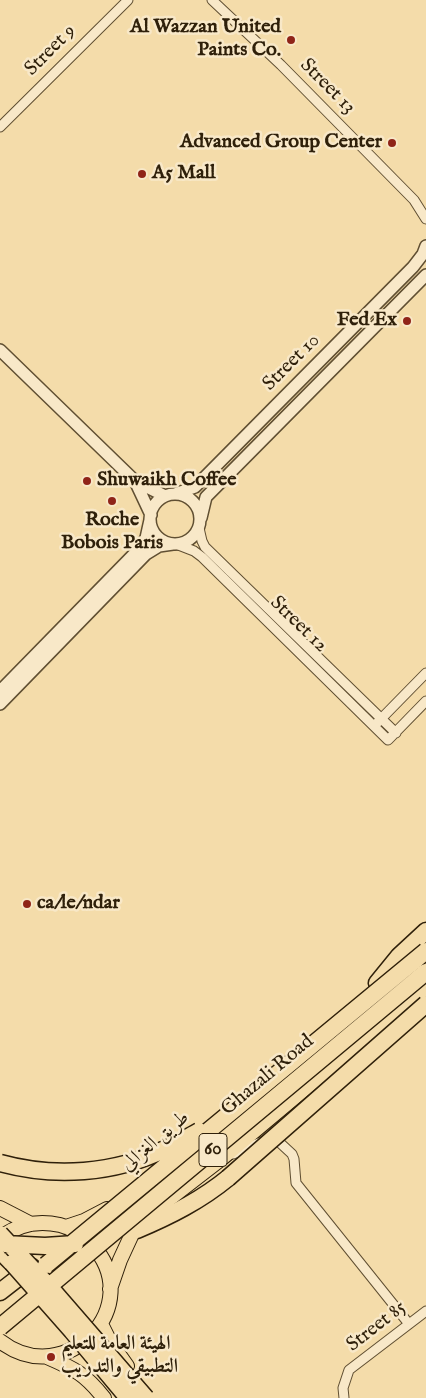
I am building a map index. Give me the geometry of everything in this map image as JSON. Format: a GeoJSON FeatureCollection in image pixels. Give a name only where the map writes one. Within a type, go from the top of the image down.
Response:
{"type":"FeatureCollection","features":[{"type":"Feature","properties":{"kind":"highway"},"geometry":{"type":"LineString","coordinates":[[377,983],[399,956],[426,931]]}},
{"type":"Feature","properties":{"kind":"highway","name":"Ghazali Road"},"geometry":{"type":"LineString","coordinates":[[0,1304],[426,951]]}},
{"type":"Feature","properties":{"kind":"highway","name":"Ghazali Road"},"geometry":{"type":"LineString","coordinates":[[0,1327],[426,972]]}},
{"type":"Feature","properties":{"kind":"highway"},"geometry":{"type":"LineString","coordinates":[[0,1244],[54,1245],[108,1238],[145,1226],[190,1205],[216,1188],[426,1004]]}},
{"type":"Feature","properties":{"kind":"highway"},"geometry":{"type":"LineString","coordinates":[[0,1163],[47,1172],[97,1170],[131,1162],[164,1150],[232,1113]]}},
{"type":"Feature","properties":{"kind":"highway"},"geometry":{"type":"LineString","coordinates":[[0,1234],[67,1306],[146,1398]]}},
{"type":"Feature","properties":{"kind":"highway"},"geometry":{"type":"LineString","coordinates":[[0,1292],[39,1262],[67,1248]]}},
{"type":"Feature","properties":{"kind":"highway"},"geometry":{"type":"LineString","coordinates":[[0,1251],[128,1398]]}},
{"type":"Feature","properties":{"kind":"main road","name":"طريق الغزالي"},"geometry":{"type":"LineString","coordinates":[[66,1227],[84,1221],[108,1209],[426,942]]}},
{"type":"Feature","properties":{"kind":"main road"},"geometry":{"type":"LineString","coordinates":[[0,1342],[29,1356],[46,1357],[65,1354],[89,1339],[101,1324],[108,1307],[110,1289],[120,1260],[132,1234],[142,1220],[221,1159],[426,987]]}},
{"type":"Feature","properties":{"kind":"main road"},"geometry":{"type":"LineString","coordinates":[[0,1208],[31,1224]]}},
{"type":"Feature","properties":{"kind":"main road"},"geometry":{"type":"LineString","coordinates":[[0,1238],[18,1227],[31,1224],[49,1223],[66,1227],[84,1237],[98,1251],[107,1269],[110,1289]]}},
{"type":"Feature","properties":{"kind":"main road"},"geometry":{"type":"LineString","coordinates":[[101,1324],[122,1359],[152,1398]]}},
{"type":"Feature","properties":{"kind":"main road"},"geometry":{"type":"LineString","coordinates":[[0,1357],[18,1352]]}},
{"type":"Feature","properties":{"kind":"main road"},"geometry":{"type":"LineString","coordinates":[[46,1357],[76,1370],[104,1398]]}},
{"type":"Feature","properties":{"kind":"street","name":"Street 9"},"geometry":{"type":"LineString","coordinates":[[0,127],[128,0]]}},
{"type":"Feature","properties":{"kind":"street","name":"Street 13"},"geometry":{"type":"LineString","coordinates":[[212,0],[281,65],[414,200],[426,219]]}},
{"type":"Feature","properties":{"kind":"street","name":"Street 13"},"geometry":{"type":"LineString","coordinates":[[414,200],[426,205]]}},
{"type":"Feature","properties":{"kind":"street","name":"Street 10"},"geometry":{"type":"LineString","coordinates":[[170,495],[195,487],[413,267],[423,254],[426,246]]}},
{"type":"Feature","properties":{"kind":"street","name":"Street 10"},"geometry":{"type":"LineString","coordinates":[[200,523],[206,497],[426,275]]}},
{"type":"Feature","properties":{"kind":"street"},"geometry":{"type":"LineString","coordinates":[[0,350],[135,481],[170,495],[189,498],[199,510],[200,523],[190,540],[159,546],[146,554],[0,691]]}},
{"type":"Feature","properties":{"kind":"street"},"geometry":{"type":"LineString","coordinates":[[135,481],[150,518],[151,527],[159,539],[174,544]]}},
{"type":"Feature","properties":{"kind":"street"},"geometry":{"type":"LineString","coordinates":[[0,704],[139,549],[146,538],[153,507],[158,501],[170,495]]}},
{"type":"Feature","properties":{"kind":"street","name":"Street 12"},"geometry":{"type":"LineString","coordinates":[[174,544],[194,550],[377,722],[396,733],[388,740],[377,722],[205,547],[202,541],[200,523]]}},
{"type":"Feature","properties":{"kind":"street"},"geometry":{"type":"LineString","coordinates":[[377,722],[426,673]]}},
{"type":"Feature","properties":{"kind":"street"},"geometry":{"type":"LineString","coordinates":[[396,733],[426,702]]}},
{"type":"Feature","properties":{"kind":"street"},"geometry":{"type":"LineString","coordinates":[[408,1003],[415,1002],[426,1008]]}},
{"type":"Feature","properties":{"kind":"street"},"geometry":{"type":"LineString","coordinates":[[221,1159],[266,1140],[274,1139],[284,1144],[292,1154],[295,1163],[296,1183],[409,1324]]}},
{"type":"Feature","properties":{"kind":"street","name":"Street 85"},"geometry":{"type":"LineString","coordinates":[[344,1398],[343,1388],[349,1370],[426,1311]]}},
{"type":"Feature","properties":{"kind":"place","name":"Al Wazzan United Paints Co."},"geometry":{"type":"Point","coordinates":[291,40]}},
{"type":"Feature","properties":{"kind":"place","name":"Advanced Group Center"},"geometry":{"type":"Point","coordinates":[392,143]}},
{"type":"Feature","properties":{"kind":"place","name":"A5 Mall"},"geometry":{"type":"Point","coordinates":[142,174]}},
{"type":"Feature","properties":{"kind":"place","name":"Fed Ex"},"geometry":{"type":"Point","coordinates":[407,321]}},
{"type":"Feature","properties":{"kind":"place","name":"Shuwaikh Coffee"},"geometry":{"type":"Point","coordinates":[87,481]}},
{"type":"Feature","properties":{"kind":"place","name":"Roche Bobois Paris"},"geometry":{"type":"Point","coordinates":[112,501]}},
{"type":"Feature","properties":{"kind":"place","name":"ca/le/ndar"},"geometry":{"type":"Point","coordinates":[27,904]}},
{"type":"Feature","properties":{"kind":"place","name":"الهيئة العامة للتعليم التطبيقي والتدريب"},"geometry":{"type":"Point","coordinates":[51,1357]}}]}
